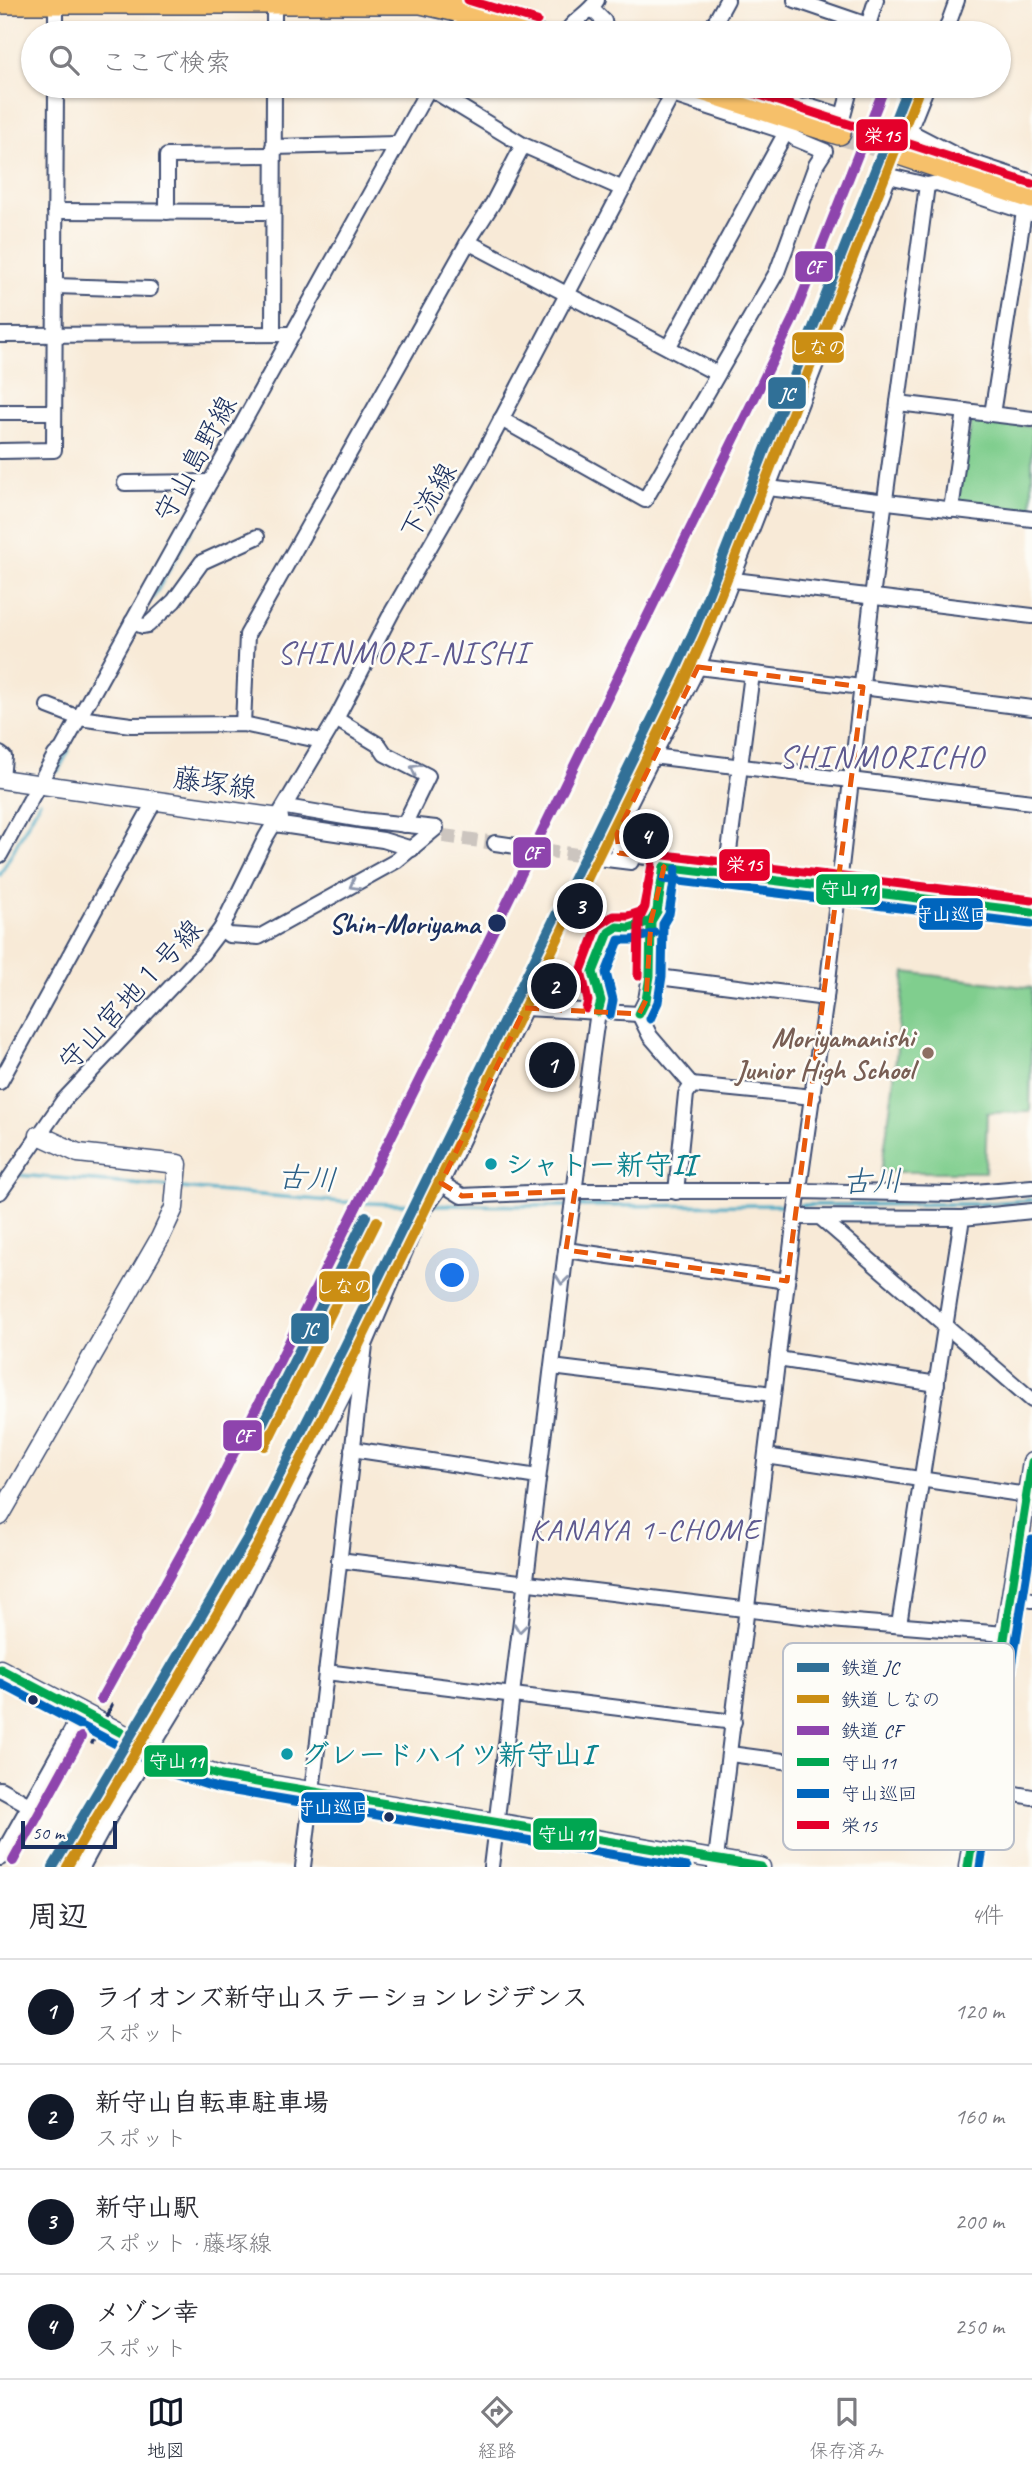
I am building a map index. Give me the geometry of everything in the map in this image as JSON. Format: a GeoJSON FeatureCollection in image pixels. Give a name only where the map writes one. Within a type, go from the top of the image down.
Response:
{"type":"FeatureCollection","features":[{"type":"Feature","properties":{"kind":"main road"},"geometry":{"type":"LineString","coordinates":[[0,2],[386,0],[469,6],[505,21]]}},
{"type":"Feature","properties":{"kind":"main road"},"geometry":{"type":"LineString","coordinates":[[730,98],[839,133]]}},
{"type":"Feature","properties":{"kind":"main road"},"geometry":{"type":"LineString","coordinates":[[890,150],[1030,194]]}},
{"type":"Feature","properties":{"kind":"street"},"geometry":{"type":"LineString","coordinates":[[274,0],[274,21]]}},
{"type":"Feature","properties":{"kind":"street"},"geometry":{"type":"LineString","coordinates":[[716,21],[727,0]]}},
{"type":"Feature","properties":{"kind":"street"},"geometry":{"type":"LineString","coordinates":[[795,0],[847,21]]}},
{"type":"Feature","properties":{"kind":"street"},"geometry":{"type":"LineString","coordinates":[[869,21],[876,0]]}},
{"type":"Feature","properties":{"kind":"street"},"geometry":{"type":"LineString","coordinates":[[949,21],[957,0]]}},
{"type":"Feature","properties":{"kind":"street"},"geometry":{"type":"LineString","coordinates":[[56,1],[56,21]]}},
{"type":"Feature","properties":{"kind":"street"},"geometry":{"type":"LineString","coordinates":[[576,21],[594,5],[604,21]]}},
{"type":"Feature","properties":{"kind":"street"},"geometry":{"type":"LineString","coordinates":[[0,451],[54,450],[55,98]]}},
{"type":"Feature","properties":{"kind":"street"},"geometry":{"type":"LineString","coordinates":[[273,334],[274,98]]}},
{"type":"Feature","properties":{"kind":"street","name":"守山島野線"},"geometry":{"type":"LineString","coordinates":[[0,855],[79,718],[423,98]]}},
{"type":"Feature","properties":{"kind":"street"},"geometry":{"type":"LineString","coordinates":[[447,98],[523,145],[623,189]]}},
{"type":"Feature","properties":{"kind":"street","name":"下流線"},"geometry":{"type":"LineString","coordinates":[[220,929],[392,612],[481,458],[670,98]]}},
{"type":"Feature","properties":{"kind":"street"},"geometry":{"type":"LineString","coordinates":[[501,419],[645,500],[716,373],[777,272],[816,165],[825,151],[786,132],[681,98]]}},
{"type":"Feature","properties":{"kind":"street"},"geometry":{"type":"LineString","coordinates":[[775,98],[843,116],[848,98]]}},
{"type":"Feature","properties":{"kind":"street"},"geometry":{"type":"LineString","coordinates":[[922,98],[909,131],[1030,194]]}},
{"type":"Feature","properties":{"kind":"street"},"geometry":{"type":"LineString","coordinates":[[669,346],[786,132]]}},
{"type":"Feature","properties":{"kind":"street"},"geometry":{"type":"LineString","coordinates":[[167,212],[167,156],[397,144]]}},
{"type":"Feature","properties":{"kind":"street"},"geometry":{"type":"LineString","coordinates":[[243,724],[247,635],[468,242],[493,203],[523,145]]}},
{"type":"Feature","properties":{"kind":"street"},"geometry":{"type":"LineString","coordinates":[[664,867],[653,858],[619,853],[617,834],[652,756],[698,667],[734,580],[889,176],[927,185],[937,183],[1030,194]]}},
{"type":"Feature","properties":{"kind":"street"},"geometry":{"type":"LineString","coordinates":[[716,1863],[795,1217],[826,998],[873,597],[927,185]]}},
{"type":"Feature","properties":{"kind":"street"},"geometry":{"type":"LineString","coordinates":[[992,414],[1030,194]]}},
{"type":"Feature","properties":{"kind":"street"},"geometry":{"type":"LineString","coordinates":[[55,211],[273,212]]}},
{"type":"Feature","properties":{"kind":"street"},"geometry":{"type":"LineString","coordinates":[[468,242],[716,373]]}},
{"type":"Feature","properties":{"kind":"street"},"geometry":{"type":"LineString","coordinates":[[55,286],[150,289]]}},
{"type":"Feature","properties":{"kind":"street"},"geometry":{"type":"LineString","coordinates":[[0,335],[293,334]]}},
{"type":"Feature","properties":{"kind":"street"},"geometry":{"type":"LineString","coordinates":[[898,403],[1032,419]]}},
{"type":"Feature","properties":{"kind":"street"},"geometry":{"type":"LineString","coordinates":[[951,510],[965,411]]}},
{"type":"Feature","properties":{"kind":"street"},"geometry":{"type":"LineString","coordinates":[[0,412],[54,412]]}},
{"type":"Feature","properties":{"kind":"street"},"geometry":{"type":"LineString","coordinates":[[125,483],[210,482]]}},
{"type":"Feature","properties":{"kind":"street"},"geometry":{"type":"LineString","coordinates":[[768,488],[1032,519]]}},
{"type":"Feature","properties":{"kind":"street"},"geometry":{"type":"LineString","coordinates":[[132,622],[148,625],[174,601],[202,562],[257,537]]}},
{"type":"Feature","properties":{"kind":"street"},"geometry":{"type":"LineString","coordinates":[[734,580],[1032,616]]}},
{"type":"Feature","properties":{"kind":"street"},"geometry":{"type":"LineString","coordinates":[[698,667],[1032,708]]}},
{"type":"Feature","properties":{"kind":"street"},"geometry":{"type":"LineString","coordinates":[[726,874],[752,674]]}},
{"type":"Feature","properties":{"kind":"street"},"geometry":{"type":"LineString","coordinates":[[48,706],[79,718],[131,725],[243,724],[322,741]]}},
{"type":"Feature","properties":{"kind":"street"},"geometry":{"type":"LineString","coordinates":[[280,816],[404,824],[428,776],[385,754],[379,745],[336,719]]}},
{"type":"Feature","properties":{"kind":"street"},"geometry":{"type":"LineString","coordinates":[[1,779],[2,756]]}},
{"type":"Feature","properties":{"kind":"street"},"geometry":{"type":"LineString","coordinates":[[652,756],[1032,802]]}},
{"type":"Feature","properties":{"kind":"street","name":"藤塚線"},"geometry":{"type":"LineString","coordinates":[[1,779],[154,802],[422,834]]}},
{"type":"Feature","properties":{"kind":"street"},"geometry":{"type":"LineString","coordinates":[[0,1082],[154,802]]}},
{"type":"Feature","properties":{"kind":"street"},"geometry":{"type":"LineString","coordinates":[[280,816],[412,849]]}},
{"type":"Feature","properties":{"kind":"street","name":"守山宮地１号線"},"geometry":{"type":"LineString","coordinates":[[2,1189],[63,1101],[202,954],[220,929],[229,935],[259,937],[396,862],[436,828],[404,824]]}},
{"type":"Feature","properties":{"kind":"street"},"geometry":{"type":"LineString","coordinates":[[495,843],[523,847]]}},
{"type":"Feature","properties":{"kind":"street"},"geometry":{"type":"LineString","coordinates":[[590,857],[1032,912]]}},
{"type":"Feature","properties":{"kind":"street"},"geometry":{"type":"LineString","coordinates":[[639,1014],[646,1000],[650,976],[651,921],[657,911],[664,867]]}},
{"type":"Feature","properties":{"kind":"street"},"geometry":{"type":"LineString","coordinates":[[650,976],[826,998]]}},
{"type":"Feature","properties":{"kind":"street"},"geometry":{"type":"LineString","coordinates":[[303,1867],[365,1345],[420,1218],[439,1187],[525,1008],[639,1014]]}},
{"type":"Feature","properties":{"kind":"street"},"geometry":{"type":"LineString","coordinates":[[491,1867],[575,1191],[587,1074],[598,1012]]}},
{"type":"Feature","properties":{"kind":"street"},"geometry":{"type":"LineString","coordinates":[[639,1014],[650,1036],[692,1085],[813,1097]]}},
{"type":"Feature","properties":{"kind":"street"},"geometry":{"type":"LineString","coordinates":[[676,1192],[686,1094],[692,1085]]}},
{"type":"Feature","properties":{"kind":"street"},"geometry":{"type":"LineString","coordinates":[[0,1516],[160,1238],[173,1208],[178,1164],[78,1153],[39,1135]]}},
{"type":"Feature","properties":{"kind":"street"},"geometry":{"type":"LineString","coordinates":[[439,1187],[462,1196],[575,1191],[953,1194],[1032,1187]]}},
{"type":"Feature","properties":{"kind":"street"},"geometry":{"type":"LineString","coordinates":[[795,1217],[962,1218],[1032,1211]]}},
{"type":"Feature","properties":{"kind":"street"},"geometry":{"type":"LineString","coordinates":[[821,1218],[1032,1400]]}},
{"type":"Feature","properties":{"kind":"street"},"geometry":{"type":"LineString","coordinates":[[899,1625],[962,1218]]}},
{"type":"Feature","properties":{"kind":"street"},"geometry":{"type":"LineString","coordinates":[[566,1250],[787,1281]]}},
{"type":"Feature","properties":{"kind":"street"},"geometry":{"type":"LineString","coordinates":[[82,1867],[231,1617],[363,1355]]}},
{"type":"Feature","properties":{"kind":"street"},"geometry":{"type":"LineString","coordinates":[[778,1359],[937,1384]]}},
{"type":"Feature","properties":{"kind":"street"},"geometry":{"type":"LineString","coordinates":[[552,1367],[773,1394]]}},
{"type":"Feature","properties":{"kind":"street"},"geometry":{"type":"LineString","coordinates":[[352,1449],[538,1477]]}},
{"type":"Feature","properties":{"kind":"street"},"geometry":{"type":"LineString","coordinates":[[766,1456],[1027,1495]]}},
{"type":"Feature","properties":{"kind":"street"},"geometry":{"type":"LineString","coordinates":[[1004,1643],[1032,1462]]}},
{"type":"Feature","properties":{"kind":"street"},"geometry":{"type":"LineString","coordinates":[[339,1560],[842,1621],[1005,1634]]}},
{"type":"Feature","properties":{"kind":"street"},"geometry":{"type":"LineString","coordinates":[[1011,1596],[1032,1600]]}},
{"type":"Feature","properties":{"kind":"street"},"geometry":{"type":"LineString","coordinates":[[0,1669],[179,1763],[221,1776],[496,1822],[716,1863],[761,1867]]}},
{"type":"Feature","properties":{"kind":"street"},"geometry":{"type":"LineString","coordinates":[[326,1672],[734,1722]]}},
{"type":"Feature","properties":{"kind":"street"},"geometry":{"type":"LineString","coordinates":[[0,1858],[82,1712]]}},
{"type":"Feature","properties":{"kind":"street"},"geometry":{"type":"LineString","coordinates":[[730,1754],[783,1761]]}},
{"type":"Feature","properties":{"kind":"street"},"geometry":{"type":"LineString","coordinates":[[0,1789],[29,1805]]}},
{"type":"Feature","properties":{"kind":"street"},"geometry":{"type":"LineString","coordinates":[[1014,1794],[1032,1797]]}},
{"type":"Feature","properties":{"kind":"highlighted area"},"geometry":{"type":"Polygon","coordinates":[[[698,667],[863,687],[787,1281],[566,1250],[575,1191],[462,1196],[441,1183],[525,1008],[639,1014],[646,1000],[651,921],[664,867],[653,858],[619,853],[617,834],[698,667]]]}},
{"type":"Feature","properties":{"kind":"green space"},"geometry":{"type":"Polygon","coordinates":[[[972,418],[1032,427],[1032,516],[957,506],[972,418]]]}},
{"type":"Feature","properties":{"kind":"green space"},"geometry":{"type":"Polygon","coordinates":[[[905,972],[1032,988],[1030,1112],[987,1113],[985,1172],[881,1172],[905,972]]]}},
{"type":"Feature","properties":{"kind":"waterway"},"geometry":{"type":"LineString","coordinates":[[153,598],[243,438]]}},
{"type":"Feature","properties":{"kind":"waterway"},"geometry":{"type":"LineString","coordinates":[[58,771],[69,750]]}},
{"type":"Feature","properties":{"kind":"waterway"},"geometry":{"type":"LineString","coordinates":[[0,875],[40,801]]}},
{"type":"Feature","properties":{"kind":"waterway","name":"古川"},"geometry":{"type":"LineString","coordinates":[[17,1175],[170,1187]]}},
{"type":"Feature","properties":{"kind":"waterway","name":"古川"},"geometry":{"type":"LineString","coordinates":[[181,1188],[342,1202],[421,1205]]}},
{"type":"Feature","properties":{"kind":"waterway","name":"古川"},"geometry":{"type":"LineString","coordinates":[[800,1205],[979,1204],[1032,1200]]}},
{"type":"Feature","properties":{"kind":"waterway","name":"古川"},"geometry":{"type":"LineString","coordinates":[[432,1205],[568,1206]]}},
{"type":"Feature","properties":{"kind":"waterway","name":"古川"},"geometry":{"type":"LineString","coordinates":[[576,1206],[792,1205]]}},
{"type":"Feature","properties":{"kind":"tunnel"},"geometry":{"type":"LineString","coordinates":[[839,133],[890,150]]}},
{"type":"Feature","properties":{"kind":"tunnel"},"geometry":{"type":"LineString","coordinates":[[422,833],[495,843]]}},
{"type":"Feature","properties":{"kind":"tunnel"},"geometry":{"type":"LineString","coordinates":[[523,847],[590,857]]}},
{"type":"Feature","properties":{"kind":"railway"},"geometry":{"type":"LineString","coordinates":[[92,1743],[112,1705]]}},
{"type":"Feature","properties":{"kind":"rail line","name":"CF"},"geometry":{"type":"LineString","coordinates":[[101,1699],[204,1513],[793,319],[880,98]]}},
{"type":"Feature","properties":{"kind":"rail line","name":"JC"},"geometry":{"type":"LineString","coordinates":[[53,1867],[248,1537],[344,1348],[674,674],[695,628],[903,98]]}},
{"type":"Feature","properties":{"kind":"rail line","name":"しなの"},"geometry":{"type":"LineString","coordinates":[[67,1867],[259,1543],[685,679],[706,632],[916,98]]}},
{"type":"Feature","properties":{"kind":"rail line","name":"JC"},"geometry":{"type":"LineString","coordinates":[[254,1441],[366,1216]]}},
{"type":"Feature","properties":{"kind":"rail line","name":"しなの"},"geometry":{"type":"LineString","coordinates":[[265,1446],[377,1221]]}},
{"type":"Feature","properties":{"kind":"rail line","name":"CF"},"geometry":{"type":"LineString","coordinates":[[13,1861],[81,1737]]}},
{"type":"Feature","properties":{"kind":"transit line","name":"栄15"},"geometry":{"type":"LineString","coordinates":[[468,0],[537,21]]}},
{"type":"Feature","properties":{"kind":"transit line","name":"栄15"},"geometry":{"type":"LineString","coordinates":[[769,98],[1032,184]]}},
{"type":"Feature","properties":{"kind":"transit line","name":"栄15"},"geometry":{"type":"LineString","coordinates":[[665,855],[1032,900]]}},
{"type":"Feature","properties":{"kind":"transit line","name":"栄15"},"geometry":{"type":"LineString","coordinates":[[586,1009],[588,1001],[581,971],[598,926],[613,916],[628,916],[643,911],[652,865]]}},
{"type":"Feature","properties":{"kind":"transit line","name":"守山11"},"geometry":{"type":"LineString","coordinates":[[664,867],[1032,912]]}},
{"type":"Feature","properties":{"kind":"transit line","name":"守山11"},"geometry":{"type":"LineString","coordinates":[[598,1012],[601,1001],[593,972],[609,932],[617,927],[629,928],[651,921],[657,911],[664,867]]}},
{"type":"Feature","properties":{"kind":"transit line","name":"守山巡回"},"geometry":{"type":"LineString","coordinates":[[650,1019],[658,1002],[662,976],[663,924],[669,914],[676,869]]}},
{"type":"Feature","properties":{"kind":"transit line","name":"守山巡回"},"geometry":{"type":"LineString","coordinates":[[663,879],[1031,924]]}},
{"type":"Feature","properties":{"kind":"transit line","name":"栄15"},"geometry":{"type":"LineString","coordinates":[[638,976],[639,920],[645,907],[648,885]]}},
{"type":"Feature","properties":{"kind":"transit line","name":"守山11"},"geometry":{"type":"LineString","coordinates":[[639,1014],[646,1000],[650,976],[651,921],[657,911],[660,889]]}},
{"type":"Feature","properties":{"kind":"transit line","name":"守山巡回"},"geometry":{"type":"LineString","coordinates":[[610,1015],[613,1000],[606,973],[619,940],[632,940],[655,933]]}},
{"type":"Feature","properties":{"kind":"transit line","name":"守山11"},"geometry":{"type":"LineString","coordinates":[[1003,1643],[1032,1462]]}},
{"type":"Feature","properties":{"kind":"transit line","name":"守山巡回"},"geometry":{"type":"LineString","coordinates":[[1014,1653],[1032,1540]]}},
{"type":"Feature","properties":{"kind":"transit line","name":"守山11"},"geometry":{"type":"LineString","coordinates":[[0,1669],[179,1763],[221,1776],[761,1867]]}},
{"type":"Feature","properties":{"kind":"transit line","name":"守山巡回"},"geometry":{"type":"LineString","coordinates":[[0,1683],[173,1774],[217,1788],[687,1867]]}},
{"type":"Feature","properties":{"kind":"transit line","name":"守山11"},"geometry":{"type":"LineString","coordinates":[[968,1867],[971,1850]]}},
{"type":"Feature","properties":{"kind":"transit line","name":"守山巡回"},"geometry":{"type":"LineString","coordinates":[[980,1867],[983,1850]]}},
{"type":"Feature","properties":{"kind":"place","name":"メゾン幸"},"geometry":{"type":"Point","coordinates":[646,836]}},
{"type":"Feature","properties":{"kind":"place","name":"新守山駅"},"geometry":{"type":"Point","coordinates":[580,906]}},
{"type":"Feature","properties":{"kind":"place","name":"Shin-Moriyama"},"geometry":{"type":"Point","coordinates":[497,923]}},
{"type":"Feature","properties":{"kind":"place","name":"新守山自転車駐車場"},"geometry":{"type":"Point","coordinates":[554,986]}},
{"type":"Feature","properties":{"kind":"place","name":"Moriyamanishi Junior High School"},"geometry":{"type":"Point","coordinates":[928,1053]}},
{"type":"Feature","properties":{"kind":"place","name":"ライオンズ新守山ステーションレジデンス"},"geometry":{"type":"Point","coordinates":[552,1065]}},
{"type":"Feature","properties":{"kind":"place","name":"シャトー新守II"},"geometry":{"type":"Point","coordinates":[491,1164]}},
{"type":"Feature","properties":{"kind":"place","name":"グレードハイツ新守山I"},"geometry":{"type":"Point","coordinates":[287,1754]}},
{"type":"Feature","properties":{"kind":"district","name":"SHINMORI-NISHI"},"geometry":{"type":"Point","coordinates":[403,652]}},
{"type":"Feature","properties":{"kind":"district","name":"SHINMORICHO"},"geometry":{"type":"Point","coordinates":[882,756]}},
{"type":"Feature","properties":{"kind":"district","name":"KANAYA 1-CHOME"},"geometry":{"type":"Point","coordinates":[645,1529]}}]}
